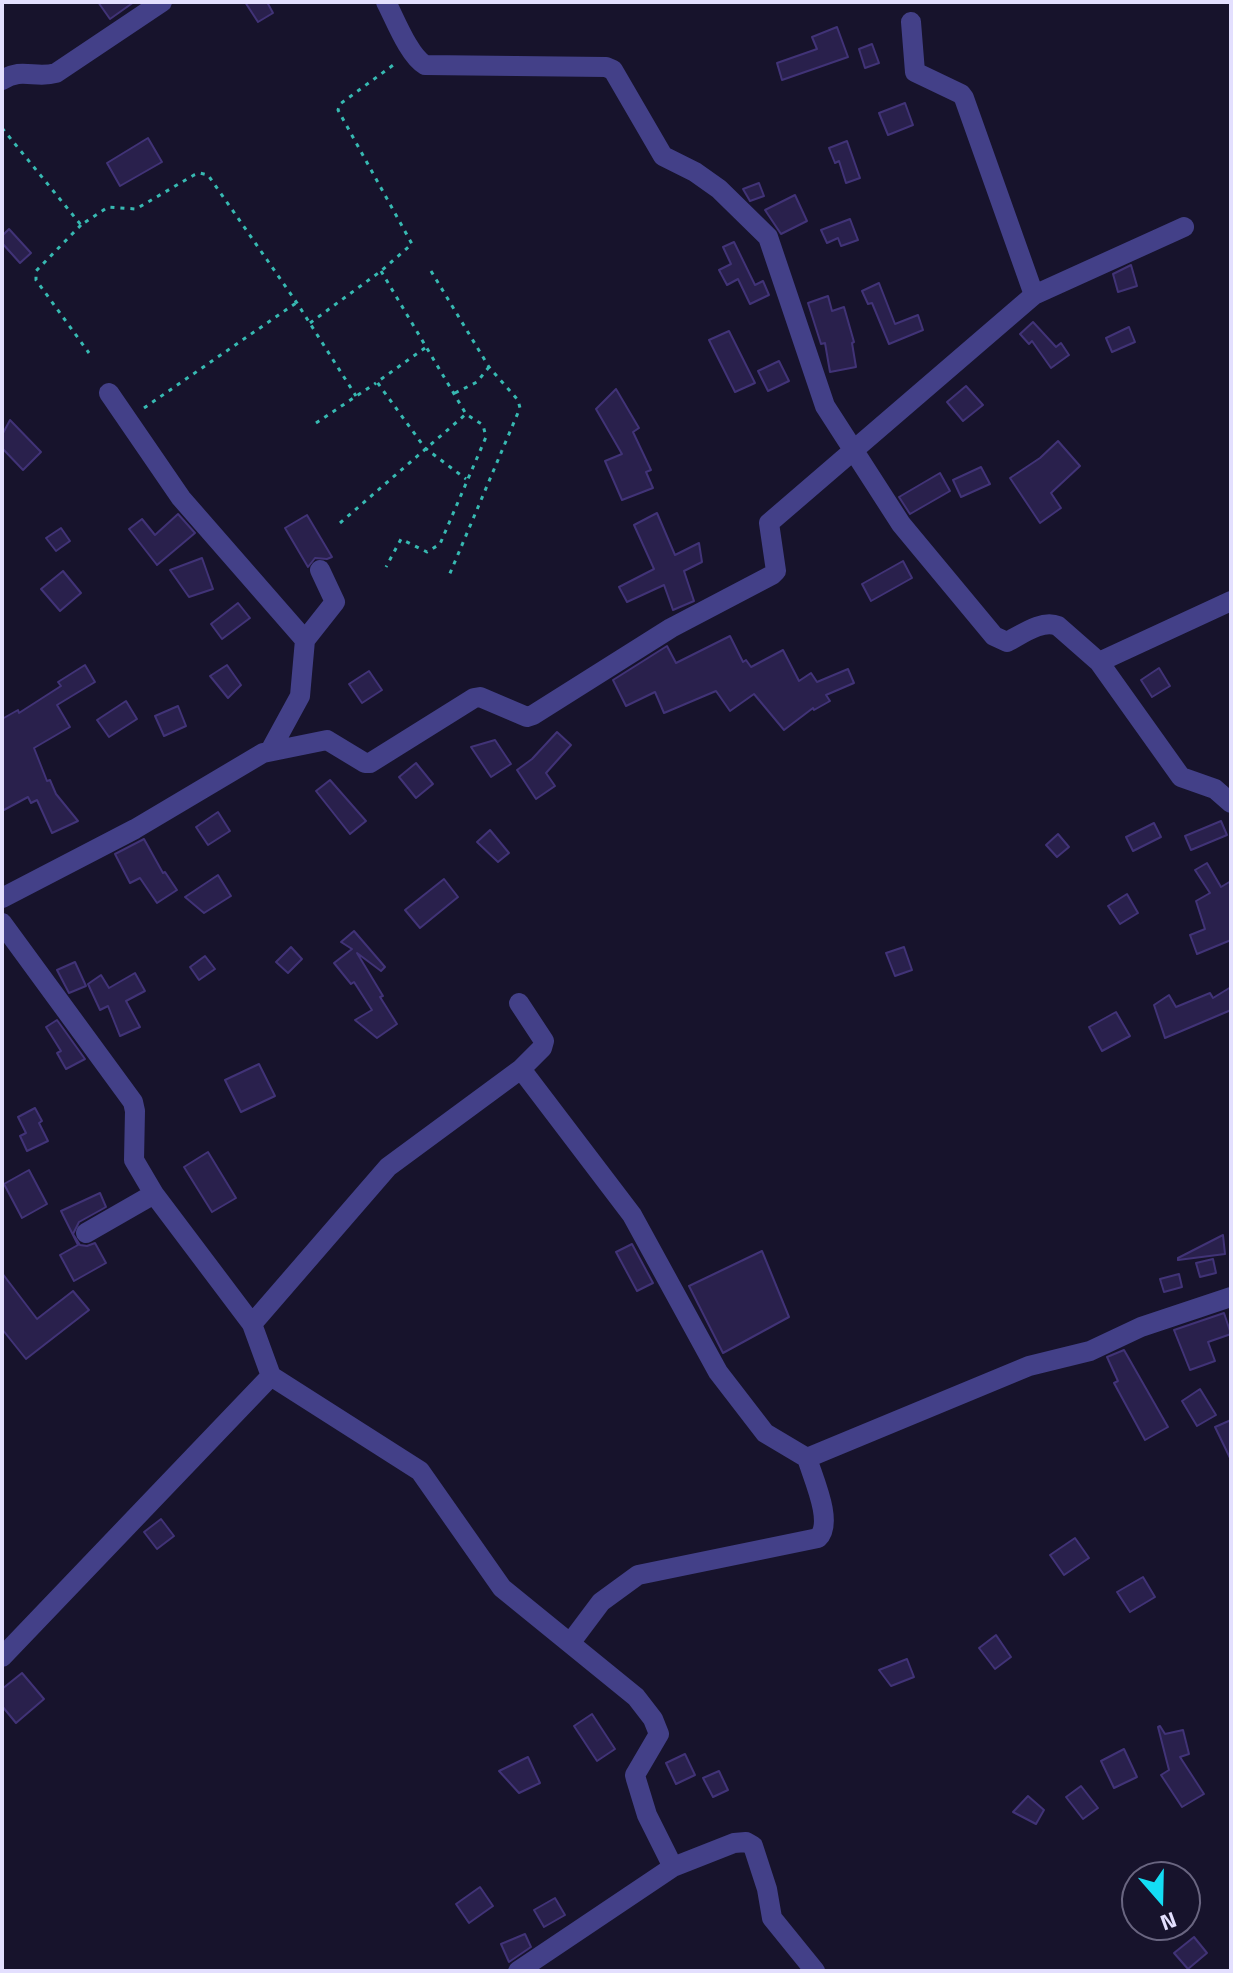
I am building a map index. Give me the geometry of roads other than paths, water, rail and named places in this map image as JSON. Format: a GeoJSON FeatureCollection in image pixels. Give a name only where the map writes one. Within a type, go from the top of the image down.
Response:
{"type":"FeatureCollection","features":[{"type":"Feature","properties":{"kind":"street"},"geometry":{"type":"LineString","coordinates":[[2,80],[17,72],[45,76],[56,73],[135,10],[162,2]]}},
{"type":"Feature","properties":{"kind":"street"},"geometry":{"type":"LineString","coordinates":[[386,2],[412,51],[425,65],[606,67],[613,70],[663,156],[695,172],[719,189],[768,237],[822,399],[901,524],[994,636],[1007,642],[1052,623],[1099,662],[1181,777],[1215,789],[1231,803]]}},
{"type":"Feature","properties":{"kind":"street"},"geometry":{"type":"LineString","coordinates":[[911,22],[915,72],[964,98],[1034,295]]}},
{"type":"Feature","properties":{"kind":"street"},"geometry":{"type":"LineString","coordinates":[[2,898],[135,829],[270,751],[327,740],[370,763],[474,698],[480,697],[527,717],[533,715],[671,628],[772,575],[776,571],[769,523],[1034,295],[1184,227]]}},
{"type":"Feature","properties":{"kind":"street"},"geometry":{"type":"LineString","coordinates":[[109,393],[181,498],[305,640]]}},
{"type":"Feature","properties":{"kind":"street"},"geometry":{"type":"LineString","coordinates":[[270,751],[300,696],[305,640],[335,602],[320,570]]}},
{"type":"Feature","properties":{"kind":"street"},"geometry":{"type":"LineString","coordinates":[[1099,662],[1231,601]]}},
{"type":"Feature","properties":{"kind":"street"},"geometry":{"type":"LineString","coordinates":[[2,923],[133,1102],[133,1155],[154,1194],[252,1324],[271,1376],[420,1471],[502,1588],[636,1697],[653,1719],[659,1734],[635,1775],[647,1815],[673,1867]]}},
{"type":"Feature","properties":{"kind":"street"},"geometry":{"type":"LineString","coordinates":[[252,1324],[388,1167],[521,1069],[542,1048],[544,1041],[519,1003]]}},
{"type":"Feature","properties":{"kind":"street"},"geometry":{"type":"LineString","coordinates":[[521,1069],[632,1215],[718,1372],[765,1433],[807,1458],[826,1521],[818,1538],[638,1575],[601,1602],[571,1642]]}},
{"type":"Feature","properties":{"kind":"street"},"geometry":{"type":"LineString","coordinates":[[86,1233],[154,1194]]}},
{"type":"Feature","properties":{"kind":"street"},"geometry":{"type":"LineString","coordinates":[[807,1458],[1029,1366],[1090,1351],[1141,1327],[1231,1297]]}},
{"type":"Feature","properties":{"kind":"street"},"geometry":{"type":"LineString","coordinates":[[2,1657],[271,1376]]}},
{"type":"Feature","properties":{"kind":"street"},"geometry":{"type":"LineString","coordinates":[[518,1971],[673,1867],[734,1843],[746,1842],[753,1846],[767,1889],[772,1918],[815,1971]]}}]}
